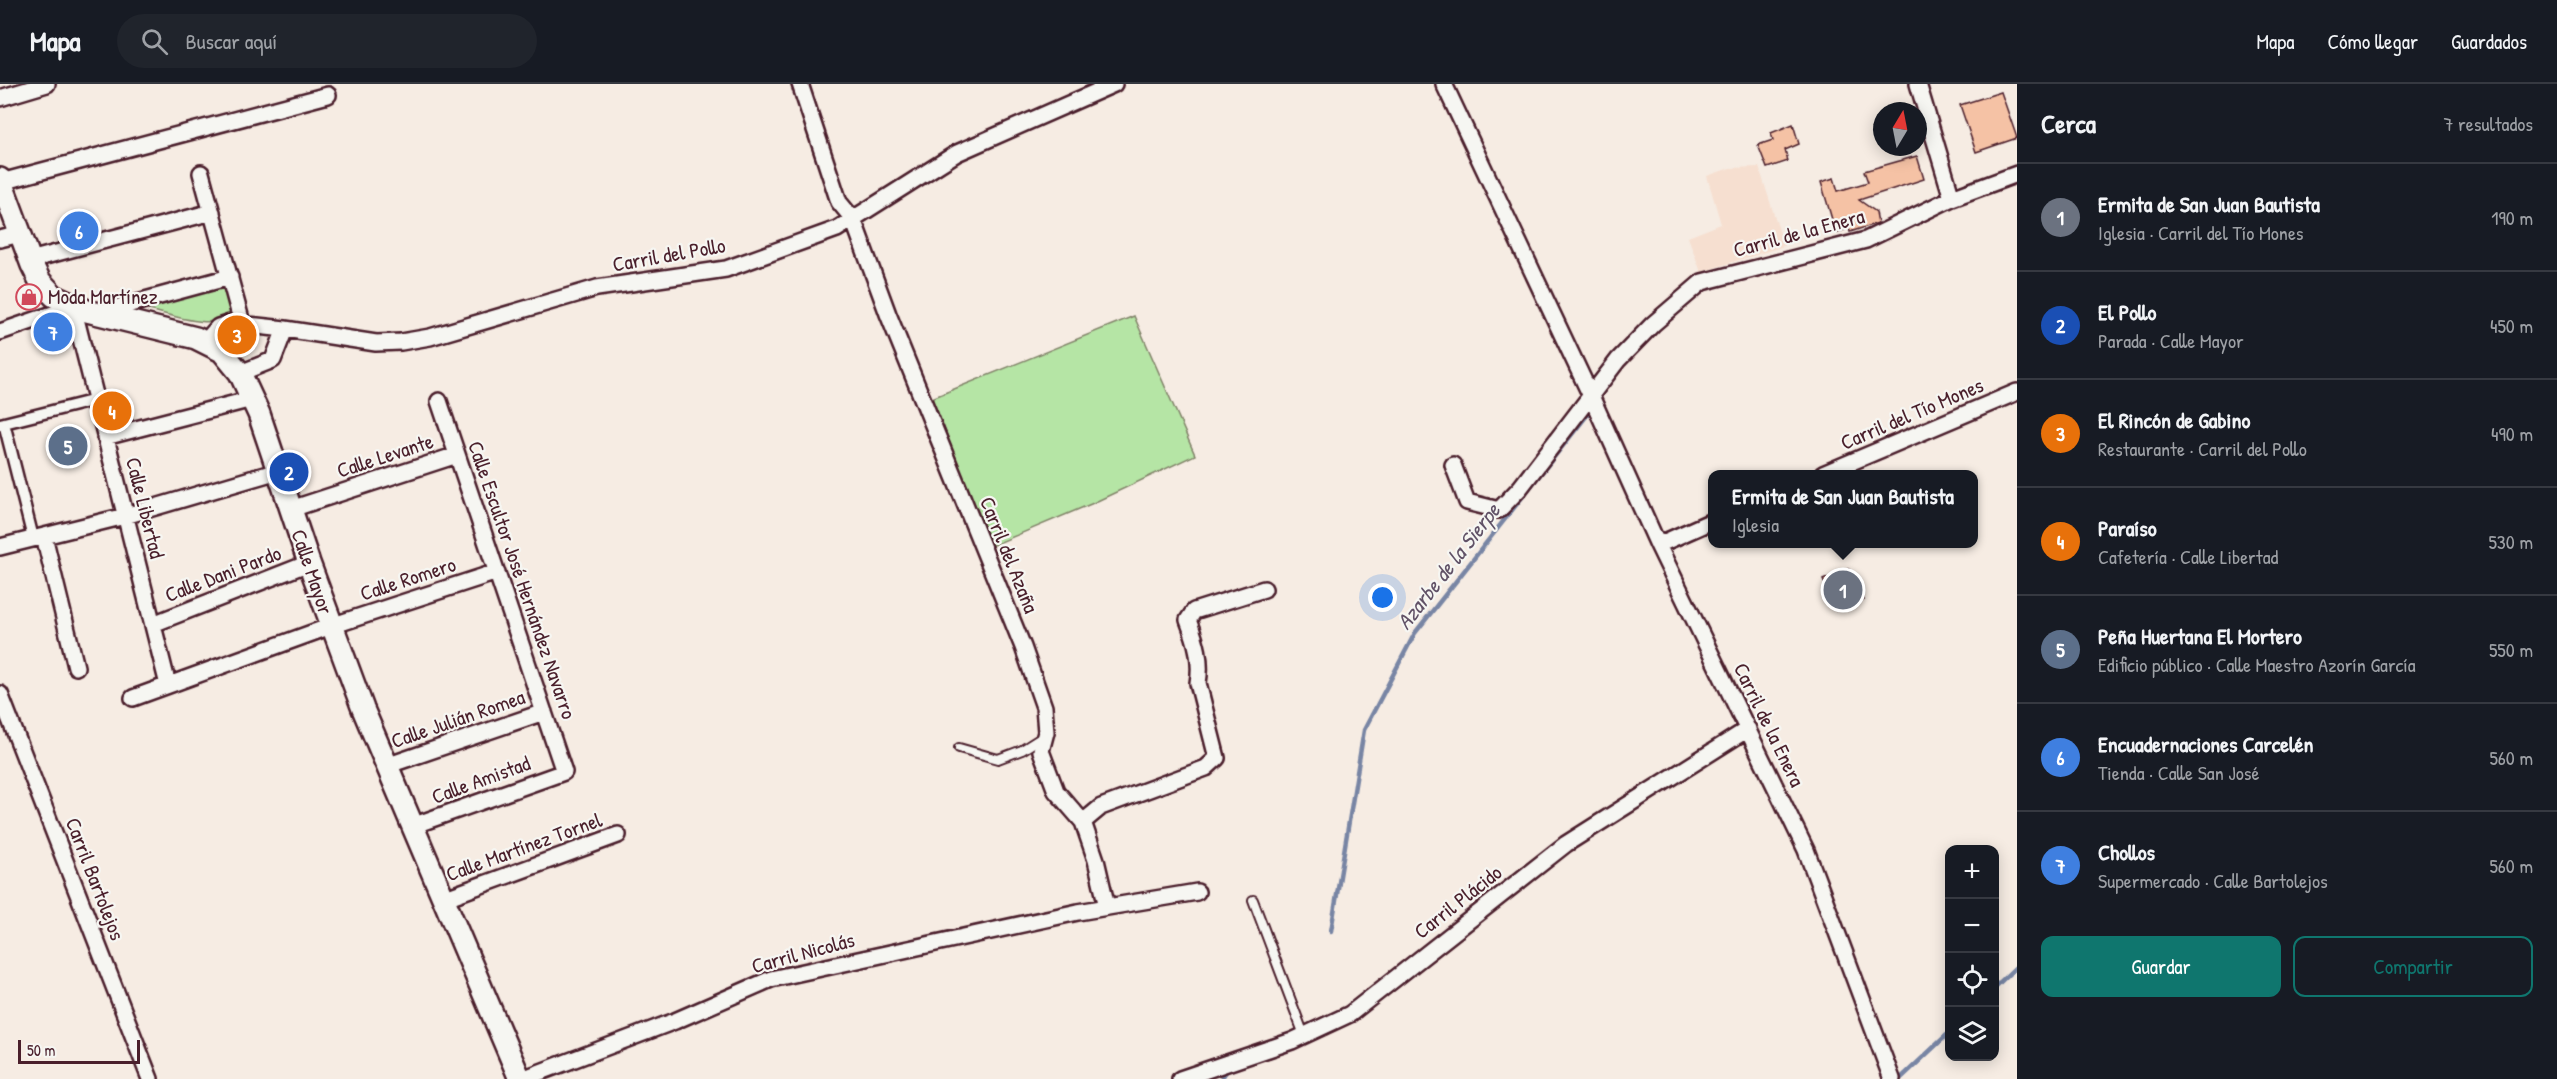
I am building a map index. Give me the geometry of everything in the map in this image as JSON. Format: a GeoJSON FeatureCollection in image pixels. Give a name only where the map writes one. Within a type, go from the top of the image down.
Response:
{"type":"FeatureCollection","features":[{"type":"Feature","properties":{"kind":"main road","name":"Calle Mayor"},"geometry":{"type":"LineString","coordinates":[[1,181],[10,236],[30,260],[47,290],[73,307],[171,330],[205,342],[229,358],[240,373],[278,471],[331,626],[386,766],[521,1079]]}},
{"type":"Feature","properties":{"kind":"street"},"geometry":{"type":"LineString","coordinates":[[0,98],[47,84]]}},
{"type":"Feature","properties":{"kind":"street","name":"Carril del Azaña"},"geometry":{"type":"LineString","coordinates":[[800,84],[839,202],[853,219],[888,314],[1023,647],[1044,707],[1046,732],[1041,752],[1056,791],[1083,822],[1096,860],[1107,907]]}},
{"type":"Feature","properties":{"kind":"street","name":"Carril del Pollo"},"geometry":{"type":"LineString","coordinates":[[205,342],[218,327],[230,323],[242,323],[376,343],[401,342],[430,337],[597,288],[726,269],[837,229],[957,153],[1114,84]]}},
{"type":"Feature","properties":{"kind":"street","name":"Carril de la Enera"},"geometry":{"type":"LineString","coordinates":[[1444,84],[1591,396],[1658,545],[1806,850],[1891,1075]]}},
{"type":"Feature","properties":{"kind":"street"},"geometry":{"type":"LineString","coordinates":[[1918,84],[1952,198]]}},
{"type":"Feature","properties":{"kind":"street"},"geometry":{"type":"LineString","coordinates":[[1,181],[328,94]]}},
{"type":"Feature","properties":{"kind":"street"},"geometry":{"type":"LineString","coordinates":[[201,173],[242,323]]}},
{"type":"Feature","properties":{"kind":"street","name":"Carril de la Enera"},"geometry":{"type":"LineString","coordinates":[[1591,396],[1618,360],[1653,324],[1702,282],[1866,240],[1952,198],[2017,174]]}},
{"type":"Feature","properties":{"kind":"street"},"geometry":{"type":"LineString","coordinates":[[30,260],[213,212]]}},
{"type":"Feature","properties":{"kind":"street"},"geometry":{"type":"LineString","coordinates":[[95,313],[230,277]]}},
{"type":"Feature","properties":{"kind":"street"},"geometry":{"type":"LineString","coordinates":[[0,332],[73,307]]}},
{"type":"Feature","properties":{"kind":"street","name":"Calle Libertad"},"geometry":{"type":"LineString","coordinates":[[73,307],[168,685]]}},
{"type":"Feature","properties":{"kind":"street"},"geometry":{"type":"LineString","coordinates":[[240,373],[273,360],[285,328]]}},
{"type":"Feature","properties":{"kind":"street","name":"Carril del Tío Mones"},"geometry":{"type":"LineString","coordinates":[[1832,470],[2017,392]]}},
{"type":"Feature","properties":{"kind":"street"},"geometry":{"type":"LineString","coordinates":[[1453,465],[1467,502],[1498,510],[1520,488],[1591,396]]}},
{"type":"Feature","properties":{"kind":"street"},"geometry":{"type":"LineString","coordinates":[[105,437],[252,399]]}},
{"type":"Feature","properties":{"kind":"street"},"geometry":{"type":"LineString","coordinates":[[76,667],[39,537],[2,424],[96,400]]}},
{"type":"Feature","properties":{"kind":"street","name":"Calle Escultor José Hernández Navarro"},"geometry":{"type":"LineString","coordinates":[[439,401],[564,772]]}},
{"type":"Feature","properties":{"kind":"street","name":"Calle Levante"},"geometry":{"type":"LineString","coordinates":[[291,508],[457,455]]}},
{"type":"Feature","properties":{"kind":"street"},"geometry":{"type":"LineString","coordinates":[[0,547],[125,516],[278,471]]}},
{"type":"Feature","properties":{"kind":"street"},"geometry":{"type":"LineString","coordinates":[[1658,545],[1708,523]]}},
{"type":"Feature","properties":{"kind":"street","name":"Calle Dani Pardo"},"geometry":{"type":"LineString","coordinates":[[153,624],[309,563]]}},
{"type":"Feature","properties":{"kind":"street","name":"Calle Romero"},"geometry":{"type":"LineString","coordinates":[[133,698],[331,626],[497,572]]}},
{"type":"Feature","properties":{"kind":"street"},"geometry":{"type":"LineString","coordinates":[[1083,822],[1101,807],[1206,768],[1217,758],[1214,737],[1198,683],[1200,670],[1198,647],[1188,620],[1194,611],[1264,589]]}},
{"type":"Feature","properties":{"kind":"street","name":"Carril Bartolejos"},"geometry":{"type":"LineString","coordinates":[[0,694],[150,1079]]}},
{"type":"Feature","properties":{"kind":"street","name":"Calle Julián Romea"},"geometry":{"type":"LineString","coordinates":[[386,766],[544,712]]}},
{"type":"Feature","properties":{"kind":"street","name":"Carril Plácido"},"geometry":{"type":"LineString","coordinates":[[1180,1079],[1305,1035],[1350,1014],[1566,844],[1748,729]]}},
{"type":"Feature","properties":{"kind":"street","name":"Calle Amistad"},"geometry":{"type":"LineString","coordinates":[[412,826],[564,772]]}},
{"type":"Feature","properties":{"kind":"street","name":"Calle Martínez Tornel"},"geometry":{"type":"LineString","coordinates":[[443,899],[618,835]]}},
{"type":"Feature","properties":{"kind":"street","name":"Carril Nicolás"},"geometry":{"type":"LineString","coordinates":[[521,1079],[675,1021],[771,979],[1107,907],[1197,892]]}},
{"type":"Feature","properties":{"kind":"lane"},"geometry":{"type":"LineString","coordinates":[[959,748],[998,759],[1037,742],[1046,732]]}},
{"type":"Feature","properties":{"kind":"lane"},"geometry":{"type":"LineString","coordinates":[[1253,900],[1305,1035]]}},
{"type":"Feature","properties":{"kind":"shaded area"},"geometry":{"type":"Polygon","coordinates":[[[1759,167],[1784,246],[1701,272],[1688,237],[1721,224],[1707,176],[1730,168],[1759,167]]]}},
{"type":"Feature","properties":{"kind":"green space"},"geometry":{"type":"Polygon","coordinates":[[[227,284],[234,311],[218,321],[194,321],[149,310],[147,307],[148,304],[227,284]]]}},
{"type":"Feature","properties":{"kind":"green space"},"geometry":{"type":"Polygon","coordinates":[[[1134,316],[1195,455],[1091,504],[991,546],[932,398],[1134,316]]]}},
{"type":"Feature","properties":{"kind":"building"},"geometry":{"type":"Polygon","coordinates":[[[2001,92],[2017,138],[1976,152],[1960,105],[2001,92]]]}},
{"type":"Feature","properties":{"kind":"building"},"geometry":{"type":"Polygon","coordinates":[[[1793,124],[1799,144],[1785,150],[1788,161],[1767,168],[1758,145],[1773,140],[1771,133],[1793,124]]]}},
{"type":"Feature","properties":{"kind":"building"},"geometry":{"type":"Polygon","coordinates":[[[1917,156],[1924,179],[1859,200],[1876,212],[1878,223],[1850,232],[1849,228],[1836,233],[1821,182],[1834,178],[1838,191],[1868,182],[1864,171],[1917,156]]]}},
{"type":"Feature","properties":{"kind":"building"},"geometry":{"type":"Polygon","coordinates":[[[1849,569],[1864,600],[1837,611],[1823,580],[1849,569]]]}},
{"type":"Feature","properties":{"kind":"waterway","name":"Azarbe de la Sierpe"},"geometry":{"type":"LineString","coordinates":[[1331,931],[1364,730],[1415,633],[1588,414]]}},
{"type":"Feature","properties":{"kind":"waterway"},"geometry":{"type":"LineString","coordinates":[[1999,983],[2017,966]]}},
{"type":"Feature","properties":{"kind":"waterway"},"geometry":{"type":"LineString","coordinates":[[1900,1079],[1945,1037]]}},
{"type":"Feature","properties":{"kind":"waterway","name":"Azarbe de la Sierpe"},"geometry":{"type":"LineString","coordinates":[[1221,1079],[1230,1066]]}},
{"type":"Feature","properties":{"kind":"place","name":"Encuadernaciones Carcelén"},"geometry":{"type":"Point","coordinates":[79,231]}},
{"type":"Feature","properties":{"kind":"place","name":"Moda Martínez"},"geometry":{"type":"Point","coordinates":[29,297]}},
{"type":"Feature","properties":{"kind":"place","name":"Chollos"},"geometry":{"type":"Point","coordinates":[53,332]}},
{"type":"Feature","properties":{"kind":"place","name":"El Rincón de Gabino"},"geometry":{"type":"Point","coordinates":[237,335]}},
{"type":"Feature","properties":{"kind":"place","name":"Paraíso"},"geometry":{"type":"Point","coordinates":[112,411]}},
{"type":"Feature","properties":{"kind":"place","name":"Peña Huertana El Mortero"},"geometry":{"type":"Point","coordinates":[68,446]}},
{"type":"Feature","properties":{"kind":"place","name":"El Pollo"},"geometry":{"type":"Point","coordinates":[289,472]}},
{"type":"Feature","properties":{"kind":"place","name":"Ermita de San Juan Bautista"},"geometry":{"type":"Point","coordinates":[1843,590]}}]}
